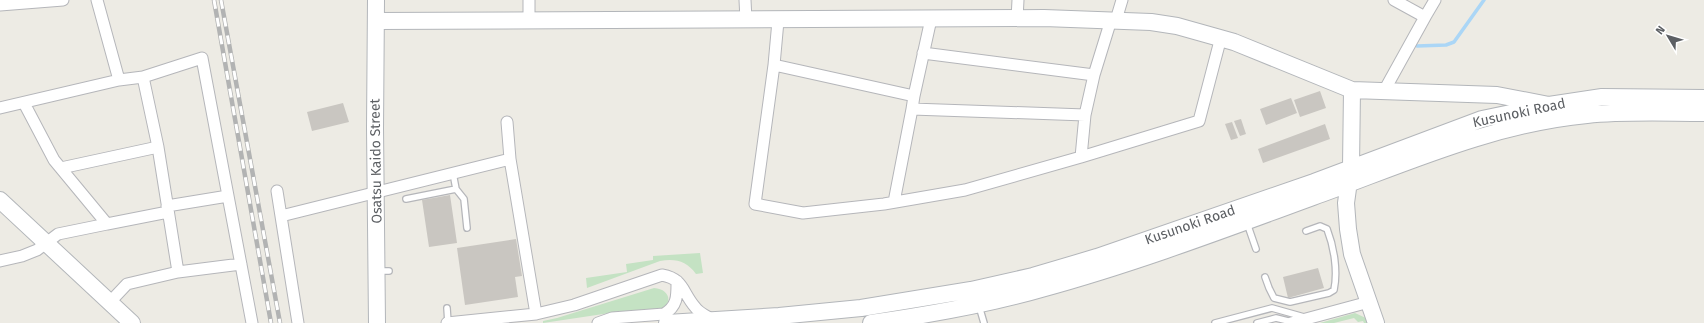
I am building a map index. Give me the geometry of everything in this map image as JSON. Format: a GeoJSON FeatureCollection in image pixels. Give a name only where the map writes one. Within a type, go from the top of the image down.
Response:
{"type":"FeatureCollection","features":[{"type":"Feature","properties":{"kind":"street"},"geometry":{"type":"LineString","coordinates":[[0,5],[63,0]]}},
{"type":"Feature","properties":{"kind":"street"},"geometry":{"type":"LineString","coordinates":[[97,0],[119,80]]}},
{"type":"Feature","properties":{"kind":"street","name":"Osatsu Kaido Street"},"geometry":{"type":"LineString","coordinates":[[376,0],[376,192],[383,271],[377,323]]}},
{"type":"Feature","properties":{"kind":"street"},"geometry":{"type":"LineString","coordinates":[[529,0],[529,21]]}},
{"type":"Feature","properties":{"kind":"street"},"geometry":{"type":"LineString","coordinates":[[745,0],[746,20]]}},
{"type":"Feature","properties":{"kind":"street"},"geometry":{"type":"LineString","coordinates":[[1017,19],[1018,0]]}},
{"type":"Feature","properties":{"kind":"street"},"geometry":{"type":"LineString","coordinates":[[1081,157],[1085,115],[1094,75],[1113,20],[1122,0]]}},
{"type":"Feature","properties":{"kind":"street"},"geometry":{"type":"LineString","coordinates":[[1394,0],[1425,17]]}},
{"type":"Feature","properties":{"kind":"street"},"geometry":{"type":"LineString","coordinates":[[1384,91],[1435,0]]}},
{"type":"Feature","properties":{"kind":"street"},"geometry":{"type":"LineString","coordinates":[[376,22],[931,19],[1113,20],[1164,24],[1221,37],[1352,90],[1497,96],[1549,105]]}},
{"type":"Feature","properties":{"kind":"street"},"geometry":{"type":"LineString","coordinates":[[894,202],[914,96],[931,19]]}},
{"type":"Feature","properties":{"kind":"street"},"geometry":{"type":"LineString","coordinates":[[778,21],[774,65],[755,204],[803,213],[894,202],[965,190],[1199,121],[1221,37]]}},
{"type":"Feature","properties":{"kind":"street"},"geometry":{"type":"LineString","coordinates":[[923,53],[1094,75]]}},
{"type":"Feature","properties":{"kind":"street"},"geometry":{"type":"LineString","coordinates":[[0,108],[119,80],[143,77],[202,58],[252,323]]}},
{"type":"Feature","properties":{"kind":"street"},"geometry":{"type":"LineString","coordinates":[[774,65],[914,96]]}},
{"type":"Feature","properties":{"kind":"street"},"geometry":{"type":"LineString","coordinates":[[143,77],[158,147],[178,272]]}},
{"type":"Feature","properties":{"kind":"street"},"geometry":{"type":"LineString","coordinates":[[1352,90],[1351,167],[1346,203],[1352,254],[1376,323]]}},
{"type":"Feature","properties":{"kind":"street","name":"Kusunoki Road"},"geometry":{"type":"LineString","coordinates":[[667,323],[779,316],[861,308],[971,290],[1033,276],[1098,257],[1314,182],[1482,119],[1549,105],[1602,98],[1704,98]]}},
{"type":"Feature","properties":{"kind":"street"},"geometry":{"type":"LineString","coordinates":[[24,103],[54,160],[107,224]]}},
{"type":"Feature","properties":{"kind":"street"},"geometry":{"type":"LineString","coordinates":[[912,109],[1085,115]]}},
{"type":"Feature","properties":{"kind":"street","name":"Kusunoki Road"},"geometry":{"type":"LineString","coordinates":[[870,323],[978,304],[1038,290],[1104,271],[1247,221],[1442,149],[1502,130],[1587,115],[1704,113]]}},
{"type":"Feature","properties":{"kind":"street"},"geometry":{"type":"LineString","coordinates":[[507,122],[518,220],[536,314]]}},
{"type":"Feature","properties":{"kind":"street"},"geometry":{"type":"LineString","coordinates":[[61,168],[158,147]]}},
{"type":"Feature","properties":{"kind":"street"},"geometry":{"type":"LineString","coordinates":[[281,216],[510,159]]}},
{"type":"Feature","properties":{"kind":"street"},"geometry":{"type":"LineString","coordinates":[[277,190],[298,323]]}},
{"type":"Feature","properties":{"kind":"street"},"geometry":{"type":"LineString","coordinates":[[0,261],[22,256],[37,250],[58,234],[228,196]]}},
{"type":"Feature","properties":{"kind":"street"},"geometry":{"type":"LineString","coordinates":[[0,200],[132,323]]}},
{"type":"Feature","properties":{"kind":"street"},"geometry":{"type":"LineString","coordinates":[[110,302],[127,284],[178,272],[241,264]]}},
{"type":"Feature","properties":{"kind":"street"},"geometry":{"type":"LineString","coordinates":[[448,323],[536,314],[574,305],[662,275],[673,277],[677,280],[699,312],[713,320]]}},
{"type":"Feature","properties":{"kind":"street"},"geometry":{"type":"LineString","coordinates":[[598,323],[612,318],[664,314],[671,310],[675,304],[677,296],[677,280]]}},
{"type":"Feature","properties":{"kind":"street"},"geometry":{"type":"LineString","coordinates":[[1292,323],[1369,302]]}},
{"type":"Feature","properties":{"kind":"lane"},"geometry":{"type":"LineString","coordinates":[[453,173],[456,189],[464,199],[467,228]]}},
{"type":"Feature","properties":{"kind":"lane"},"geometry":{"type":"LineString","coordinates":[[406,199],[456,189]]}},
{"type":"Feature","properties":{"kind":"lane"},"geometry":{"type":"LineString","coordinates":[[1247,221],[1256,249]]}},
{"type":"Feature","properties":{"kind":"lane"},"geometry":{"type":"LineString","coordinates":[[1266,277],[1274,298],[1290,302],[1329,293],[1334,290],[1336,280],[1331,238],[1327,229],[1320,226],[1306,231]]}},
{"type":"Feature","properties":{"kind":"lane"},"geometry":{"type":"LineString","coordinates":[[978,304],[984,323]]}},
{"type":"Feature","properties":{"kind":"lane"},"geometry":{"type":"LineString","coordinates":[[447,308],[448,323]]}},
{"type":"Feature","properties":{"kind":"lane"},"geometry":{"type":"LineString","coordinates":[[1215,323],[1272,308],[1308,318]]}},
{"type":"Feature","properties":{"kind":"lane"},"geometry":{"type":"LineString","coordinates":[[1257,323],[1276,318],[1292,323]]}},
{"type":"Feature","properties":{"kind":"green space"},"geometry":{"type":"Polygon","coordinates":[[[700,253],[703,273],[696,274],[685,263],[676,260],[665,260],[587,288],[586,278],[627,272],[626,264],[653,260],[653,256],[700,253]]]}},
{"type":"Feature","properties":{"kind":"green space"},"geometry":{"type":"Polygon","coordinates":[[[654,288],[664,291],[668,297],[667,304],[659,310],[610,313],[543,323],[543,321],[654,288]]]}},
{"type":"Feature","properties":{"kind":"green space"},"geometry":{"type":"Polygon","coordinates":[[[1355,313],[1368,319],[1369,323],[1364,323],[1363,321],[1358,322],[1354,318],[1334,323],[1320,323],[1355,313]]]}},
{"type":"Feature","properties":{"kind":"building"},"geometry":{"type":"Polygon","coordinates":[[[1320,91],[1326,108],[1300,117],[1294,100],[1320,91]]]}},
{"type":"Feature","properties":{"kind":"building"},"geometry":{"type":"Polygon","coordinates":[[[1291,98],[1297,113],[1266,125],[1260,109],[1291,98]]]}},
{"type":"Feature","properties":{"kind":"building"},"geometry":{"type":"Polygon","coordinates":[[[343,103],[349,122],[312,131],[307,112],[343,103]]]}},
{"type":"Feature","properties":{"kind":"building"},"geometry":{"type":"Polygon","coordinates":[[[1241,119],[1246,134],[1240,136],[1234,121],[1241,119]]]}},
{"type":"Feature","properties":{"kind":"building"},"geometry":{"type":"Polygon","coordinates":[[[1232,122],[1238,138],[1231,140],[1225,124],[1232,122]]]}},
{"type":"Feature","properties":{"kind":"building"},"geometry":{"type":"Polygon","coordinates":[[[1325,124],[1330,139],[1263,163],[1258,149],[1325,124]]]}},
{"type":"Feature","properties":{"kind":"building"},"geometry":{"type":"Polygon","coordinates":[[[450,195],[457,243],[429,247],[422,200],[450,195]]]}},
{"type":"Feature","properties":{"kind":"building"},"geometry":{"type":"Polygon","coordinates":[[[516,239],[522,276],[515,277],[518,297],[465,305],[457,248],[516,239]]]}},
{"type":"Feature","properties":{"kind":"building"},"geometry":{"type":"Polygon","coordinates":[[[1318,268],[1324,288],[1288,298],[1283,277],[1318,268]]]}},
{"type":"Feature","properties":{"kind":"waterway"},"geometry":{"type":"LineString","coordinates":[[1417,46],[1446,45],[1454,42],[1484,0]]}},
{"type":"Feature","properties":{"kind":"railway"},"geometry":{"type":"LineString","coordinates":[[214,0],[271,323]]}},
{"type":"Feature","properties":{"kind":"railway"},"geometry":{"type":"LineString","coordinates":[[221,0],[280,323]]}}]}
